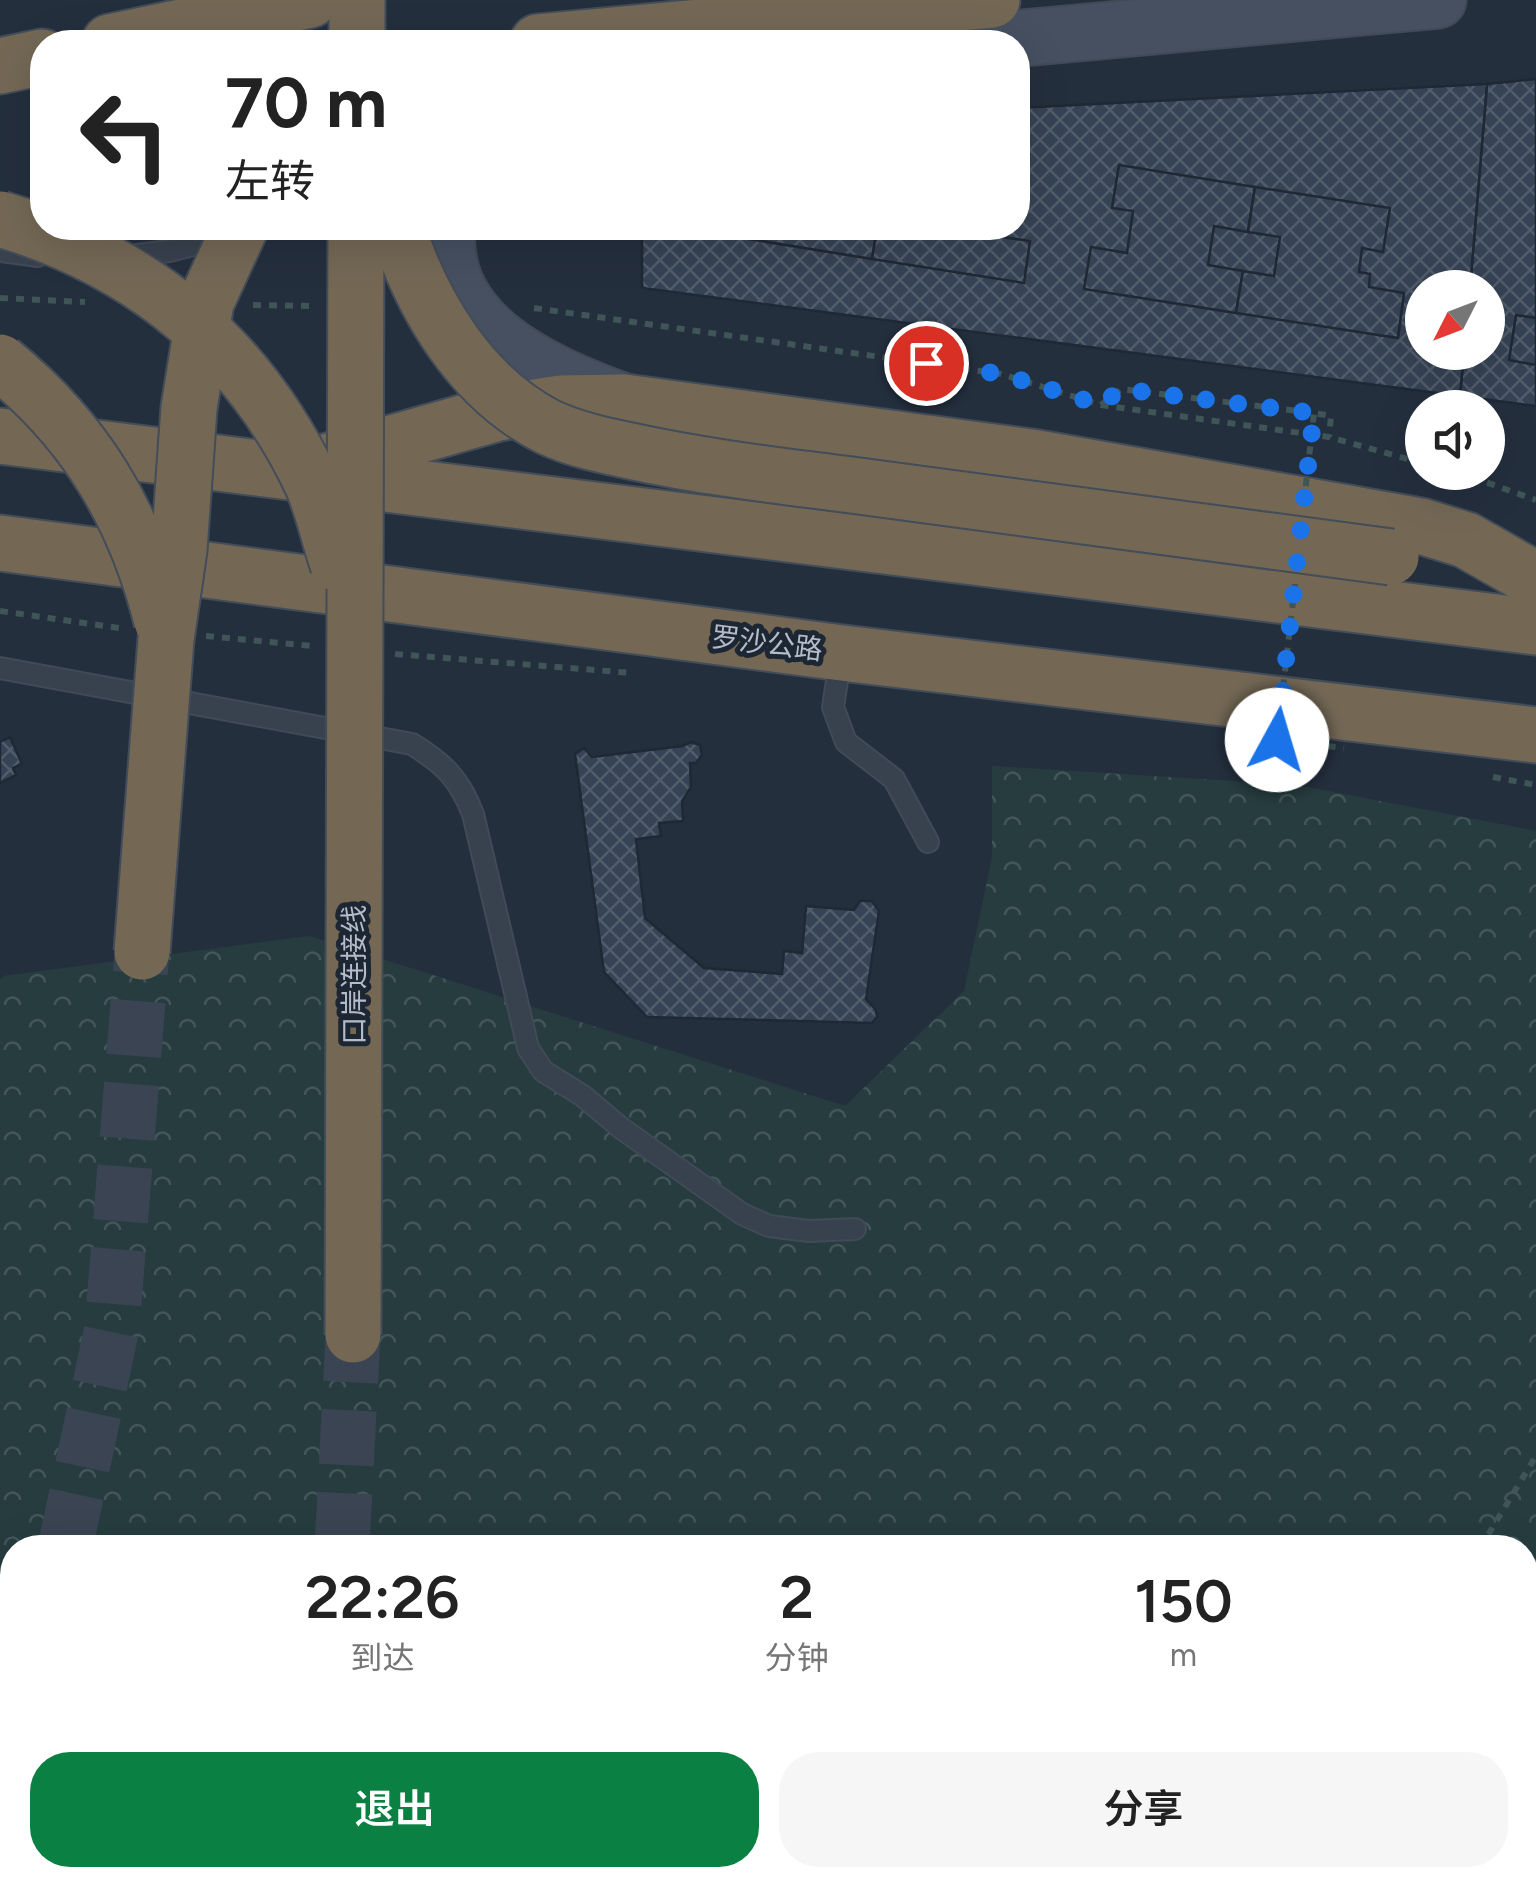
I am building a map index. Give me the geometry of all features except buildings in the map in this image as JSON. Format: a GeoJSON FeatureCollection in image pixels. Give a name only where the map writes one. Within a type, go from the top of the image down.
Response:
{"type":"FeatureCollection","features":[{"type":"Feature","properties":{"kind":"highway"},"geometry":{"type":"LineString","coordinates":[[167,30],[310,0]]}},
{"type":"Feature","properties":{"kind":"highway"},"geometry":{"type":"LineString","coordinates":[[668,30],[992,0]]}},
{"type":"Feature","properties":{"kind":"highway"},"geometry":{"type":"LineString","coordinates":[[0,66],[30,60]]}},
{"type":"Feature","properties":{"kind":"highway"},"geometry":{"type":"LineString","coordinates":[[0,219],[30,230]]}},
{"type":"Feature","properties":{"kind":"highway"},"geometry":{"type":"LineString","coordinates":[[60,240],[132,275],[180,308],[222,346],[285,432],[314,487],[354,614]]}},
{"type":"Feature","properties":{"kind":"highway"},"geometry":{"type":"LineString","coordinates":[[142,952],[166,639],[180,550],[197,346],[206,302],[234,240]]}},
{"type":"Feature","properties":{"kind":"highway","name":"口岸连接线"},"geometry":{"type":"LineString","coordinates":[[354,1335],[356,240]]}},
{"type":"Feature","properties":{"kind":"highway"},"geometry":{"type":"LineString","coordinates":[[401,240],[421,289],[446,332],[476,370],[508,402],[549,427],[591,443],[732,469],[1536,580]]}},
{"type":"Feature","properties":{"kind":"highway"},"geometry":{"type":"LineString","coordinates":[[0,362],[65,422],[98,467],[130,524],[152,582],[166,639]]}},
{"type":"Feature","properties":{"kind":"highway"},"geometry":{"type":"LineString","coordinates":[[276,470],[331,462],[498,414],[561,403],[624,402],[1038,458],[1421,526],[1466,540],[1536,580]]}},
{"type":"Feature","properties":{"kind":"highway"},"geometry":{"type":"LineString","coordinates":[[0,436],[1536,627]]}},
{"type":"Feature","properties":{"kind":"highway","name":"罗沙公路"},"geometry":{"type":"LineString","coordinates":[[0,543],[842,653],[1536,735]]}},
{"type":"Feature","properties":{"kind":"street"},"geometry":{"type":"LineString","coordinates":[[1030,37],[1438,0]]}},
{"type":"Feature","properties":{"kind":"street"},"geometry":{"type":"LineString","coordinates":[[447,240],[446,256],[453,281],[467,307],[492,333],[544,368],[624,402]]}},
{"type":"Feature","properties":{"kind":"lane"},"geometry":{"type":"LineString","coordinates":[[0,251],[50,257],[122,257],[215,240]]}},
{"type":"Feature","properties":{"kind":"lane"},"geometry":{"type":"LineString","coordinates":[[842,653],[833,707],[846,742],[894,779],[928,842]]}},
{"type":"Feature","properties":{"kind":"lane"},"geometry":{"type":"LineString","coordinates":[[0,668],[412,744],[423,751],[461,784],[473,814],[528,1048],[543,1070],[742,1214],[768,1226],[809,1231],[855,1229]]}},
{"type":"Feature","properties":{"kind":"path"},"geometry":{"type":"LineString","coordinates":[[533,308],[1001,374],[1101,405],[1330,437],[1405,458]]}},
{"type":"Feature","properties":{"kind":"path"},"geometry":{"type":"LineString","coordinates":[[1101,405],[1121,389],[1314,413],[1331,416],[1330,437]]}},
{"type":"Feature","properties":{"kind":"path"},"geometry":{"type":"LineString","coordinates":[[1303,509],[1314,413]]}},
{"type":"Feature","properties":{"kind":"path"},"geometry":{"type":"LineString","coordinates":[[1505,489],[1536,500]]}},
{"type":"Feature","properties":{"kind":"path"},"geometry":{"type":"LineString","coordinates":[[1297,567],[1277,740],[1344,748]]}},
{"type":"Feature","properties":{"kind":"path"},"geometry":{"type":"LineString","coordinates":[[1488,1535],[1536,1456]]}},
{"type":"Feature","properties":{"kind":"green space"},"geometry":{"type":"Polygon","coordinates":[[[992,766],[1297,785],[1536,831],[1536,1535],[0,1535],[3,976],[310,936],[845,1106],[964,991],[992,857],[992,766]]]}},
{"type":"Feature","properties":{"kind":"tunnel"},"geometry":{"type":"LineString","coordinates":[[68,1535],[112,1328],[142,952]]}},
{"type":"Feature","properties":{"kind":"tunnel"},"geometry":{"type":"LineString","coordinates":[[343,1535],[353,1335]]}},
{"type":"Feature","properties":{"kind":"route"},"geometry":{"type":"LineString","coordinates":[[926,363],[1001,374],[1101,405],[1121,389],[1314,413],[1277,740]]}}]}
